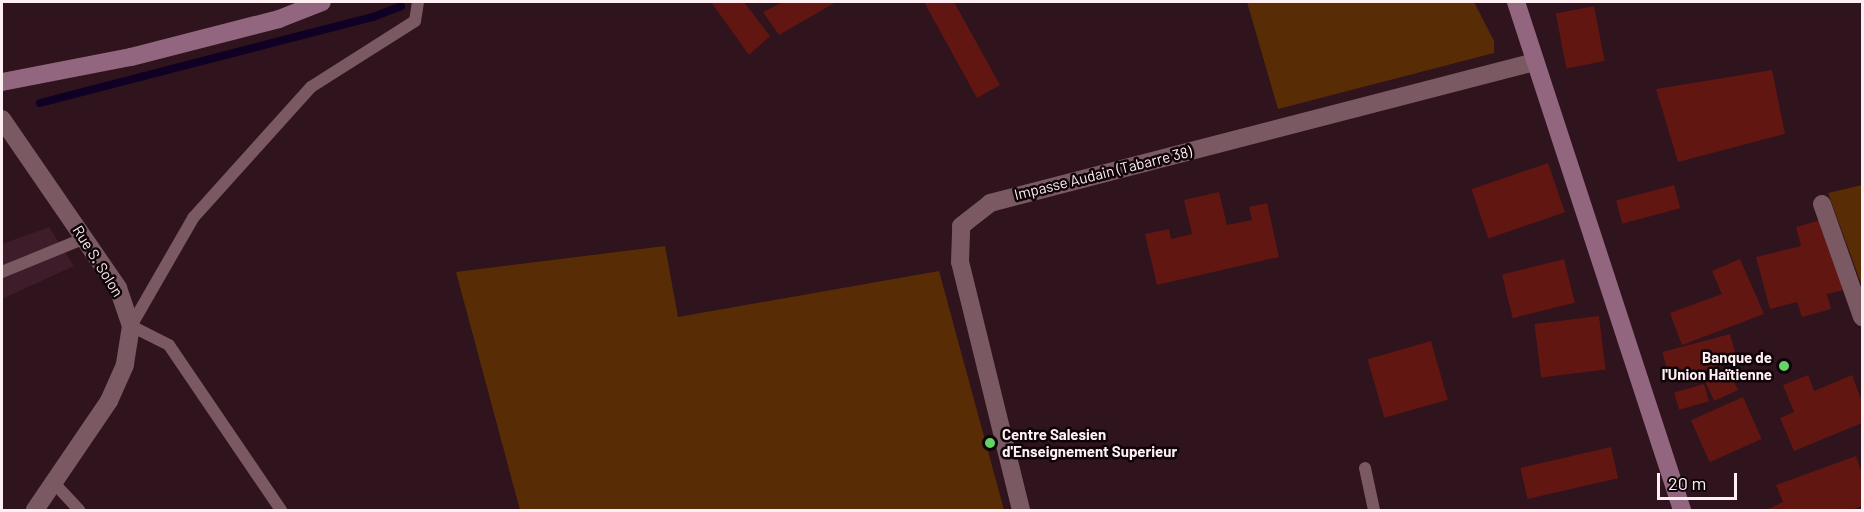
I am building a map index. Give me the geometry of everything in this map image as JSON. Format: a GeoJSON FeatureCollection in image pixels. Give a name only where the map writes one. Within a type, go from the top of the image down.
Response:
{"type":"FeatureCollection","features":[{"type":"Feature","properties":{"kind":"main road"},"geometry":{"type":"LineString","coordinates":[[2,82],[131,57],[279,19],[322,2]]}},
{"type":"Feature","properties":{"kind":"main road"},"geometry":{"type":"LineString","coordinates":[[1517,2],[1682,510]]}},
{"type":"Feature","properties":{"kind":"street","name":"Impasse Audain (Tabarre 38)"},"geometry":{"type":"LineString","coordinates":[[1021,510],[960,262],[961,226],[990,202],[1535,62]]}},
{"type":"Feature","properties":{"kind":"street","name":"Rue S. Solon"},"geometry":{"type":"LineString","coordinates":[[2,119],[118,288],[131,326]]}},
{"type":"Feature","properties":{"kind":"street"},"geometry":{"type":"LineString","coordinates":[[1822,204],[1863,317]]}},
{"type":"Feature","properties":{"kind":"street"},"geometry":{"type":"LineString","coordinates":[[35,510],[109,400],[125,365],[131,326]]}},
{"type":"Feature","properties":{"kind":"lane"},"geometry":{"type":"LineString","coordinates":[[281,510],[169,345],[131,326],[193,218],[311,87],[416,21],[418,2]]}},
{"type":"Feature","properties":{"kind":"lane"},"geometry":{"type":"LineString","coordinates":[[2,272],[85,238]]}},
{"type":"Feature","properties":{"kind":"lane"},"geometry":{"type":"LineString","coordinates":[[1365,468],[1374,510]]}},
{"type":"Feature","properties":{"kind":"lane"},"geometry":{"type":"LineString","coordinates":[[54,483],[79,510]]}},
{"type":"Feature","properties":{"kind":"shaded area"},"geometry":{"type":"Polygon","coordinates":[[[1247,2],[1474,2],[1494,41],[1494,53],[1278,109],[1247,2]]]}},
{"type":"Feature","properties":{"kind":"shaded area"},"geometry":{"type":"Polygon","coordinates":[[[1862,185],[1862,286],[1828,193],[1862,185]]]}},
{"type":"Feature","properties":{"kind":"shaded area"},"geometry":{"type":"Polygon","coordinates":[[[49,227],[74,266],[2,299],[2,244],[49,227]]]}},
{"type":"Feature","properties":{"kind":"shaded area"},"geometry":{"type":"Polygon","coordinates":[[[665,246],[678,317],[939,271],[1004,510],[520,510],[456,272],[665,246]]]}},
{"type":"Feature","properties":{"kind":"building"},"geometry":{"type":"Polygon","coordinates":[[[711,2],[744,2],[770,36],[749,55],[711,2]]]}},
{"type":"Feature","properties":{"kind":"building"},"geometry":{"type":"Polygon","coordinates":[[[783,2],[836,2],[779,35],[763,12],[783,2]]]}},
{"type":"Feature","properties":{"kind":"building"},"geometry":{"type":"Polygon","coordinates":[[[924,2],[954,2],[1000,85],[977,98],[924,2]]]}},
{"type":"Feature","properties":{"kind":"building"},"geometry":{"type":"Polygon","coordinates":[[[1594,6],[1605,61],[1566,68],[1556,13],[1594,6]]]}},
{"type":"Feature","properties":{"kind":"building"},"geometry":{"type":"Polygon","coordinates":[[[1772,70],[1785,134],[1678,162],[1656,89],[1772,70]]]}},
{"type":"Feature","properties":{"kind":"building"},"geometry":{"type":"Polygon","coordinates":[[[1548,163],[1565,212],[1488,239],[1471,189],[1548,163]]]}},
{"type":"Feature","properties":{"kind":"building"},"geometry":{"type":"Polygon","coordinates":[[[1674,185],[1680,208],[1622,224],[1616,201],[1674,185]]]}},
{"type":"Feature","properties":{"kind":"building"},"geometry":{"type":"Polygon","coordinates":[[[1219,192],[1227,225],[1252,220],[1249,207],[1267,203],[1279,257],[1157,285],[1145,234],[1169,229],[1171,239],[1192,234],[1184,200],[1219,192]]]}},
{"type":"Feature","properties":{"kind":"building"},"geometry":{"type":"Polygon","coordinates":[[[1821,220],[1844,290],[1827,294],[1831,309],[1802,317],[1797,302],[1770,309],[1756,257],[1801,246],[1796,227],[1821,220]]]}},
{"type":"Feature","properties":{"kind":"building"},"geometry":{"type":"Polygon","coordinates":[[[1564,259],[1575,303],[1513,318],[1502,274],[1564,259]]]}},
{"type":"Feature","properties":{"kind":"building"},"geometry":{"type":"Polygon","coordinates":[[[1740,259],[1764,314],[1682,345],[1670,313],[1722,294],[1712,271],[1740,259]]]}},
{"type":"Feature","properties":{"kind":"building"},"geometry":{"type":"Polygon","coordinates":[[[1599,316],[1606,370],[1541,378],[1534,324],[1599,316]]]}},
{"type":"Feature","properties":{"kind":"building"},"geometry":{"type":"Polygon","coordinates":[[[1730,334],[1737,361],[1670,379],[1662,352],[1730,334]]]}},
{"type":"Feature","properties":{"kind":"building"},"geometry":{"type":"Polygon","coordinates":[[[1431,341],[1448,400],[1384,418],[1368,359],[1431,341]]]}},
{"type":"Feature","properties":{"kind":"building"},"geometry":{"type":"Polygon","coordinates":[[[1729,371],[1738,390],[1714,401],[1705,382],[1729,371]]]}},
{"type":"Feature","properties":{"kind":"building"},"geometry":{"type":"Polygon","coordinates":[[[1808,375],[1814,391],[1852,375],[1862,402],[1862,423],[1794,451],[1780,418],[1794,412],[1783,385],[1808,375]]]}},
{"type":"Feature","properties":{"kind":"building"},"geometry":{"type":"Polygon","coordinates":[[[1704,384],[1709,401],[1679,410],[1674,393],[1704,384]]]}},
{"type":"Feature","properties":{"kind":"building"},"geometry":{"type":"Polygon","coordinates":[[[1743,397],[1762,439],[1710,462],[1691,420],[1743,397]]]}},
{"type":"Feature","properties":{"kind":"building"},"geometry":{"type":"Polygon","coordinates":[[[1611,447],[1618,478],[1528,499],[1520,468],[1611,447]]]}},
{"type":"Feature","properties":{"kind":"building"},"geometry":{"type":"Polygon","coordinates":[[[1856,456],[1862,473],[1862,506],[1851,510],[1766,510],[1783,502],[1776,485],[1856,456]]]}},
{"type":"Feature","properties":{"kind":"waterway"},"geometry":{"type":"LineString","coordinates":[[40,103],[373,17],[401,6]]}},
{"type":"Feature","properties":{"kind":"place","name":"Banque de l'Union Haïtienne"},"geometry":{"type":"Point","coordinates":[1784,366]}},
{"type":"Feature","properties":{"kind":"place","name":"Centre Salesien d'Enseignement Superieur"},"geometry":{"type":"Point","coordinates":[990,443]}}]}
